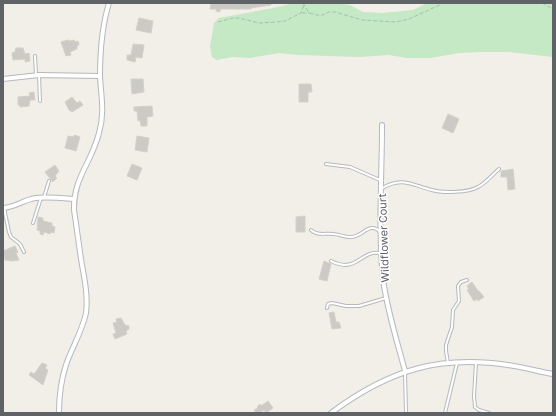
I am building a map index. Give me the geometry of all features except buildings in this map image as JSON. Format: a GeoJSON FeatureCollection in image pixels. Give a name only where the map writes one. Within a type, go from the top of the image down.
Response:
{"type":"FeatureCollection","features":[{"type":"Feature","properties":{"kind":"street"},"geometry":{"type":"LineString","coordinates":[[59,413],[62,379],[66,364],[81,332],[87,302],[73,199],[77,184],[99,134],[103,118],[100,76],[102,33],[109,3]]}},
{"type":"Feature","properties":{"kind":"street"},"geometry":{"type":"LineString","coordinates":[[3,79],[38,75],[100,76]]}},
{"type":"Feature","properties":{"kind":"street","name":"Wildflower Court"},"geometry":{"type":"LineString","coordinates":[[382,125],[381,253],[386,298],[405,371]]}},
{"type":"Feature","properties":{"kind":"street"},"geometry":{"type":"LineString","coordinates":[[4,208],[12,208],[26,201],[42,198],[73,199]]}},
{"type":"Feature","properties":{"kind":"street"},"geometry":{"type":"LineString","coordinates":[[331,413],[373,385],[405,371],[431,365],[448,363],[476,363],[514,366],[553,374]]}},
{"type":"Feature","properties":{"kind":"lane"},"geometry":{"type":"LineString","coordinates":[[34,56],[38,75],[40,101]]}},
{"type":"Feature","properties":{"kind":"lane"},"geometry":{"type":"LineString","coordinates":[[326,164],[350,167],[381,181]]}},
{"type":"Feature","properties":{"kind":"lane"},"geometry":{"type":"LineString","coordinates":[[381,189],[392,184],[403,182],[435,191],[467,191],[477,188],[499,169]]}},
{"type":"Feature","properties":{"kind":"lane"},"geometry":{"type":"LineString","coordinates":[[33,223],[49,181]]}},
{"type":"Feature","properties":{"kind":"lane"},"geometry":{"type":"LineString","coordinates":[[4,208],[9,232],[20,244],[24,252]]}},
{"type":"Feature","properties":{"kind":"lane"},"geometry":{"type":"LineString","coordinates":[[311,230],[316,234],[332,234],[348,237],[356,236],[372,228],[376,228],[381,233]]}},
{"type":"Feature","properties":{"kind":"lane"},"geometry":{"type":"LineString","coordinates":[[331,262],[350,265],[368,254],[381,253]]}},
{"type":"Feature","properties":{"kind":"lane"},"geometry":{"type":"LineString","coordinates":[[448,363],[446,346],[452,327],[453,310],[459,300],[458,286],[461,282],[467,280]]}},
{"type":"Feature","properties":{"kind":"lane"},"geometry":{"type":"LineString","coordinates":[[327,308],[328,304],[332,302],[353,307],[386,298]]}},
{"type":"Feature","properties":{"kind":"lane"},"geometry":{"type":"LineString","coordinates":[[445,413],[456,363]]}},
{"type":"Feature","properties":{"kind":"lane"},"geometry":{"type":"LineString","coordinates":[[476,363],[474,396],[475,407],[489,413]]}},
{"type":"Feature","properties":{"kind":"lane"},"geometry":{"type":"LineString","coordinates":[[405,371],[406,413]]}},
{"type":"Feature","properties":{"kind":"path"},"geometry":{"type":"LineString","coordinates":[[218,22],[238,18],[259,24],[285,21],[301,13],[323,15],[329,12],[335,12],[362,20],[396,22],[409,19],[444,3]]}},
{"type":"Feature","properties":{"kind":"path"},"geometry":{"type":"LineString","coordinates":[[542,3],[553,9]]}},
{"type":"Feature","properties":{"kind":"path"},"geometry":{"type":"LineString","coordinates":[[304,4],[310,13]]}},
{"type":"Feature","properties":{"kind":"path"},"geometry":{"type":"LineString","coordinates":[[301,13],[304,4]]}},
{"type":"Feature","properties":{"kind":"green space"},"geometry":{"type":"Polygon","coordinates":[[[294,3],[339,3],[350,5],[363,12],[383,13],[413,10],[427,3],[553,3],[553,57],[509,52],[483,52],[459,53],[431,58],[407,58],[389,55],[359,57],[279,53],[250,58],[233,57],[217,60],[212,57],[210,47],[214,23],[219,18],[294,3]]]}}]}
